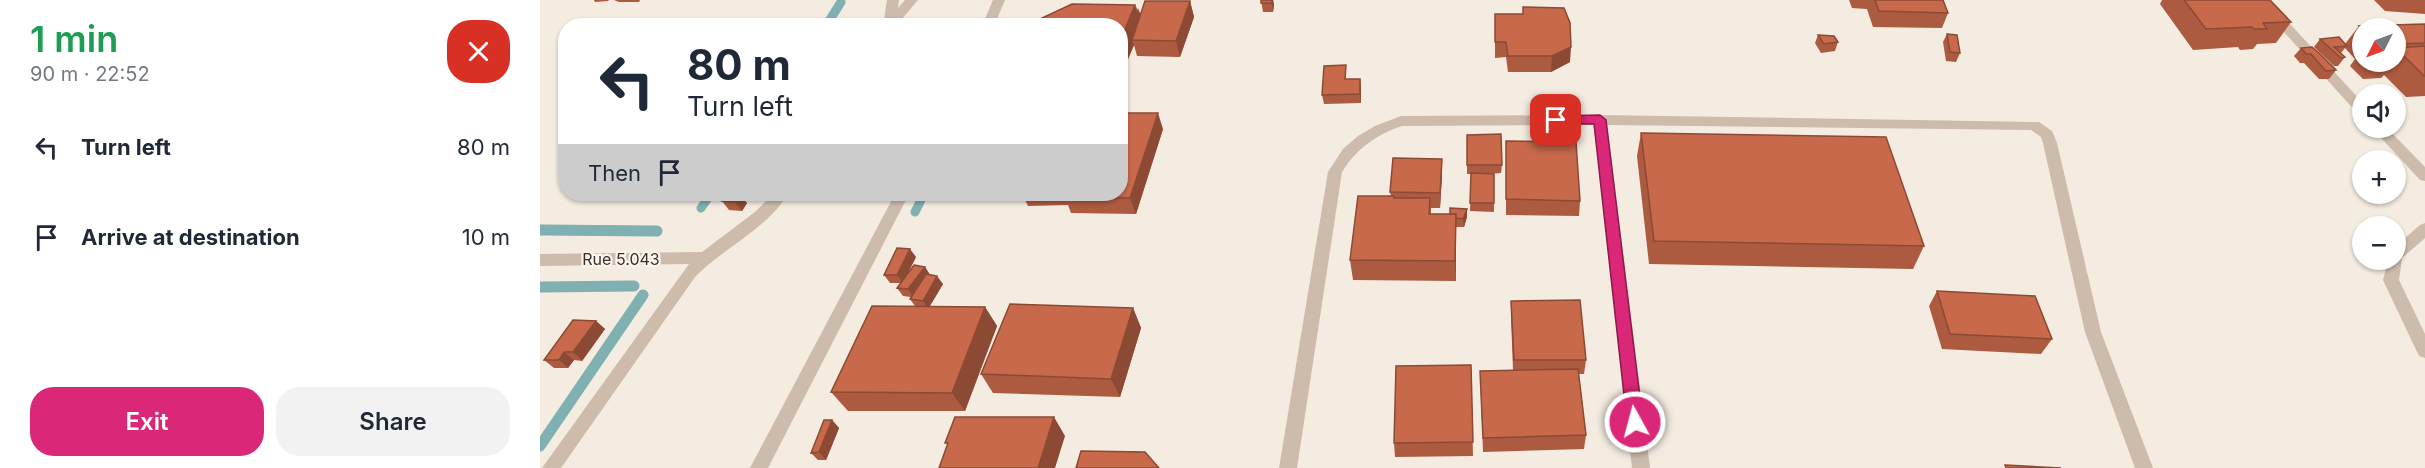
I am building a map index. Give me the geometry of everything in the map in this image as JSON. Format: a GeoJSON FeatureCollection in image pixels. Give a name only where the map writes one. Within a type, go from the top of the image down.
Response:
{"type":"FeatureCollection","features":[{"type":"Feature","properties":{"kind":"street"},"geometry":{"type":"LineString","coordinates":[[891,18],[893,0]]}},
{"type":"Feature","properties":{"kind":"street"},"geometry":{"type":"LineString","coordinates":[[896,18],[912,0]]}},
{"type":"Feature","properties":{"kind":"street"},"geometry":{"type":"LineString","coordinates":[[991,18],[999,0]]}},
{"type":"Feature","properties":{"kind":"street"},"geometry":{"type":"LineString","coordinates":[[2260,0],[2352,99]]}},
{"type":"Feature","properties":{"kind":"street"},"geometry":{"type":"LineString","coordinates":[[1288,468],[1335,171],[1345,154],[1360,140],[1381,128],[1401,121],[1600,120],[2034,125],[2047,134],[2050,143],[2093,332],[2144,468]]}},
{"type":"Feature","properties":{"kind":"street"},"geometry":{"type":"LineString","coordinates":[[1600,120],[1641,468]]}},
{"type":"Feature","properties":{"kind":"street"},"geometry":{"type":"LineString","coordinates":[[2389,138],[2425,176]]}},
{"type":"Feature","properties":{"kind":"street"},"geometry":{"type":"LineString","coordinates":[[551,468],[702,258],[772,207],[777,201]]}},
{"type":"Feature","properties":{"kind":"street"},"geometry":{"type":"LineString","coordinates":[[759,468],[898,201]]}},
{"type":"Feature","properties":{"kind":"street"},"geometry":{"type":"LineString","coordinates":[[2406,245],[2425,229]]}},
{"type":"Feature","properties":{"kind":"street","name":"Rue 5.043"},"geometry":{"type":"LineString","coordinates":[[540,260],[702,258]]}},
{"type":"Feature","properties":{"kind":"street"},"geometry":{"type":"LineString","coordinates":[[2393,270],[2391,280],[2425,351]]}},
{"type":"Feature","properties":{"kind":"building"},"geometry":{"type":"Polygon","coordinates":[[[1261,0],[1272,0],[1272,3],[1261,3],[1261,0]]]}},
{"type":"Feature","properties":{"kind":"building"},"geometry":{"type":"Polygon","coordinates":[[[1875,0],[1943,0],[1948,13],[1879,11],[1875,0]]]}},
{"type":"Feature","properties":{"kind":"building"},"geometry":{"type":"Polygon","coordinates":[[[2184,0],[2270,0],[2291,22],[2263,23],[2267,29],[2252,27],[2206,29],[2184,0]]]}},
{"type":"Feature","properties":{"kind":"building"},"geometry":{"type":"Polygon","coordinates":[[[1145,1],[1190,1],[1176,41],[1132,40],[1145,1]]]}},
{"type":"Feature","properties":{"kind":"building"},"geometry":{"type":"Polygon","coordinates":[[[1072,4],[1135,5],[1128,22],[1128,18],[1042,18],[1072,4]]]}},
{"type":"Feature","properties":{"kind":"building"},"geometry":{"type":"Polygon","coordinates":[[[1523,7],[1564,8],[1570,23],[1571,47],[1552,56],[1508,56],[1506,42],[1495,42],[1495,14],[1523,14],[1523,7]]]}},
{"type":"Feature","properties":{"kind":"building"},"geometry":{"type":"Polygon","coordinates":[[[2425,24],[2425,43],[2406,44],[2406,25],[2425,24]]]}},
{"type":"Feature","properties":{"kind":"building"},"geometry":{"type":"Polygon","coordinates":[[[1947,34],[1957,35],[1960,53],[1950,52],[1947,34]]]}},
{"type":"Feature","properties":{"kind":"building"},"geometry":{"type":"Polygon","coordinates":[[[1818,35],[1834,36],[1838,42],[1824,44],[1818,35]]]}},
{"type":"Feature","properties":{"kind":"building"},"geometry":{"type":"Polygon","coordinates":[[[2339,37],[2347,46],[2334,47],[2345,57],[2341,58],[2320,39],[2339,37]]]}},
{"type":"Feature","properties":{"kind":"building"},"geometry":{"type":"Polygon","coordinates":[[[2425,46],[2425,76],[2406,58],[2406,47],[2425,46]]]}},
{"type":"Feature","properties":{"kind":"building"},"geometry":{"type":"Polygon","coordinates":[[[2312,47],[2336,70],[2326,71],[2311,54],[2306,54],[2301,48],[2312,47]]]}},
{"type":"Feature","properties":{"kind":"building"},"geometry":{"type":"Polygon","coordinates":[[[1346,65],[1345,79],[1360,79],[1360,94],[1322,95],[1324,66],[1346,65]]]}},
{"type":"Feature","properties":{"kind":"building"},"geometry":{"type":"Polygon","coordinates":[[[1541,100],[1568,100],[1569,107],[1541,107],[1541,100]]]}},
{"type":"Feature","properties":{"kind":"building"},"geometry":{"type":"Polygon","coordinates":[[[1128,113],[1158,113],[1130,198],[1128,198],[1128,113]]]}},
{"type":"Feature","properties":{"kind":"building"},"geometry":{"type":"Polygon","coordinates":[[[1641,133],[1886,137],[1924,246],[1654,241],[1641,133]]]}},
{"type":"Feature","properties":{"kind":"building"},"geometry":{"type":"Polygon","coordinates":[[[1501,134],[1502,165],[1467,165],[1467,135],[1501,134]]]}},
{"type":"Feature","properties":{"kind":"building"},"geometry":{"type":"Polygon","coordinates":[[[1506,141],[1576,142],[1580,201],[1506,199],[1506,141]]]}},
{"type":"Feature","properties":{"kind":"building"},"geometry":{"type":"Polygon","coordinates":[[[1393,158],[1442,159],[1440,193],[1390,192],[1393,158]]]}},
{"type":"Feature","properties":{"kind":"building"},"geometry":{"type":"Polygon","coordinates":[[[1471,173],[1494,174],[1494,203],[1470,203],[1471,173]]]}},
{"type":"Feature","properties":{"kind":"building"},"geometry":{"type":"Polygon","coordinates":[[[1358,196],[1430,198],[1429,214],[1456,214],[1455,261],[1350,260],[1358,196]]]}},
{"type":"Feature","properties":{"kind":"building"},"geometry":{"type":"Polygon","coordinates":[[[1450,208],[1467,209],[1463,219],[1456,218],[1456,214],[1450,214],[1450,208]]]}},
{"type":"Feature","properties":{"kind":"building"},"geometry":{"type":"Polygon","coordinates":[[[897,248],[910,249],[897,275],[884,275],[897,248]]]}},
{"type":"Feature","properties":{"kind":"building"},"geometry":{"type":"Polygon","coordinates":[[[914,265],[925,267],[908,289],[897,288],[914,265]]]}},
{"type":"Feature","properties":{"kind":"building"},"geometry":{"type":"Polygon","coordinates":[[[926,274],[937,276],[923,301],[910,299],[926,274]]]}},
{"type":"Feature","properties":{"kind":"building"},"geometry":{"type":"Polygon","coordinates":[[[1937,291],[2035,296],[2052,339],[1950,334],[1937,291]]]}},
{"type":"Feature","properties":{"kind":"building"},"geometry":{"type":"Polygon","coordinates":[[[1580,300],[1586,360],[1514,360],[1511,301],[1580,300]]]}},
{"type":"Feature","properties":{"kind":"building"},"geometry":{"type":"Polygon","coordinates":[[[1010,304],[1133,308],[1111,379],[981,374],[1010,304]]]}},
{"type":"Feature","properties":{"kind":"building"},"geometry":{"type":"Polygon","coordinates":[[[872,306],[985,307],[952,393],[831,392],[872,306]]]}},
{"type":"Feature","properties":{"kind":"building"},"geometry":{"type":"Polygon","coordinates":[[[573,320],[596,321],[573,352],[564,352],[559,360],[544,360],[573,320]]]}},
{"type":"Feature","properties":{"kind":"building"},"geometry":{"type":"Polygon","coordinates":[[[1471,365],[1473,442],[1394,443],[1396,366],[1471,365]]]}},
{"type":"Feature","properties":{"kind":"building"},"geometry":{"type":"Polygon","coordinates":[[[1578,369],[1586,435],[1483,438],[1480,371],[1578,369]]]}},
{"type":"Feature","properties":{"kind":"building"},"geometry":{"type":"Polygon","coordinates":[[[955,417],[1054,417],[1038,468],[939,468],[955,417]]]}},
{"type":"Feature","properties":{"kind":"building"},"geometry":{"type":"Polygon","coordinates":[[[824,420],[832,420],[819,452],[811,453],[824,420]]]}},
{"type":"Feature","properties":{"kind":"building"},"geometry":{"type":"Polygon","coordinates":[[[1081,451],[1145,452],[1159,468],[1076,468],[1081,451]]]}},
{"type":"Feature","properties":{"kind":"building"},"geometry":{"type":"Polygon","coordinates":[[[2005,465],[2061,468],[2006,468],[2005,465]]]}},
{"type":"Feature","properties":{"kind":"waterway"},"geometry":{"type":"LineString","coordinates":[[831,18],[841,2]]}},
{"type":"Feature","properties":{"kind":"waterway"},"geometry":{"type":"LineString","coordinates":[[701,208],[706,201]]}},
{"type":"Feature","properties":{"kind":"waterway"},"geometry":{"type":"LineString","coordinates":[[915,212],[920,201]]}},
{"type":"Feature","properties":{"kind":"waterway"},"geometry":{"type":"LineString","coordinates":[[540,230],[657,231]]}},
{"type":"Feature","properties":{"kind":"waterway"},"geometry":{"type":"LineString","coordinates":[[540,287],[634,286]]}},
{"type":"Feature","properties":{"kind":"waterway"},"geometry":{"type":"LineString","coordinates":[[540,446],[643,295]]}},
{"type":"Feature","properties":{"kind":"route"},"geometry":{"type":"LineString","coordinates":[[1556,120],[1600,120],[1635,422]]}}]}
